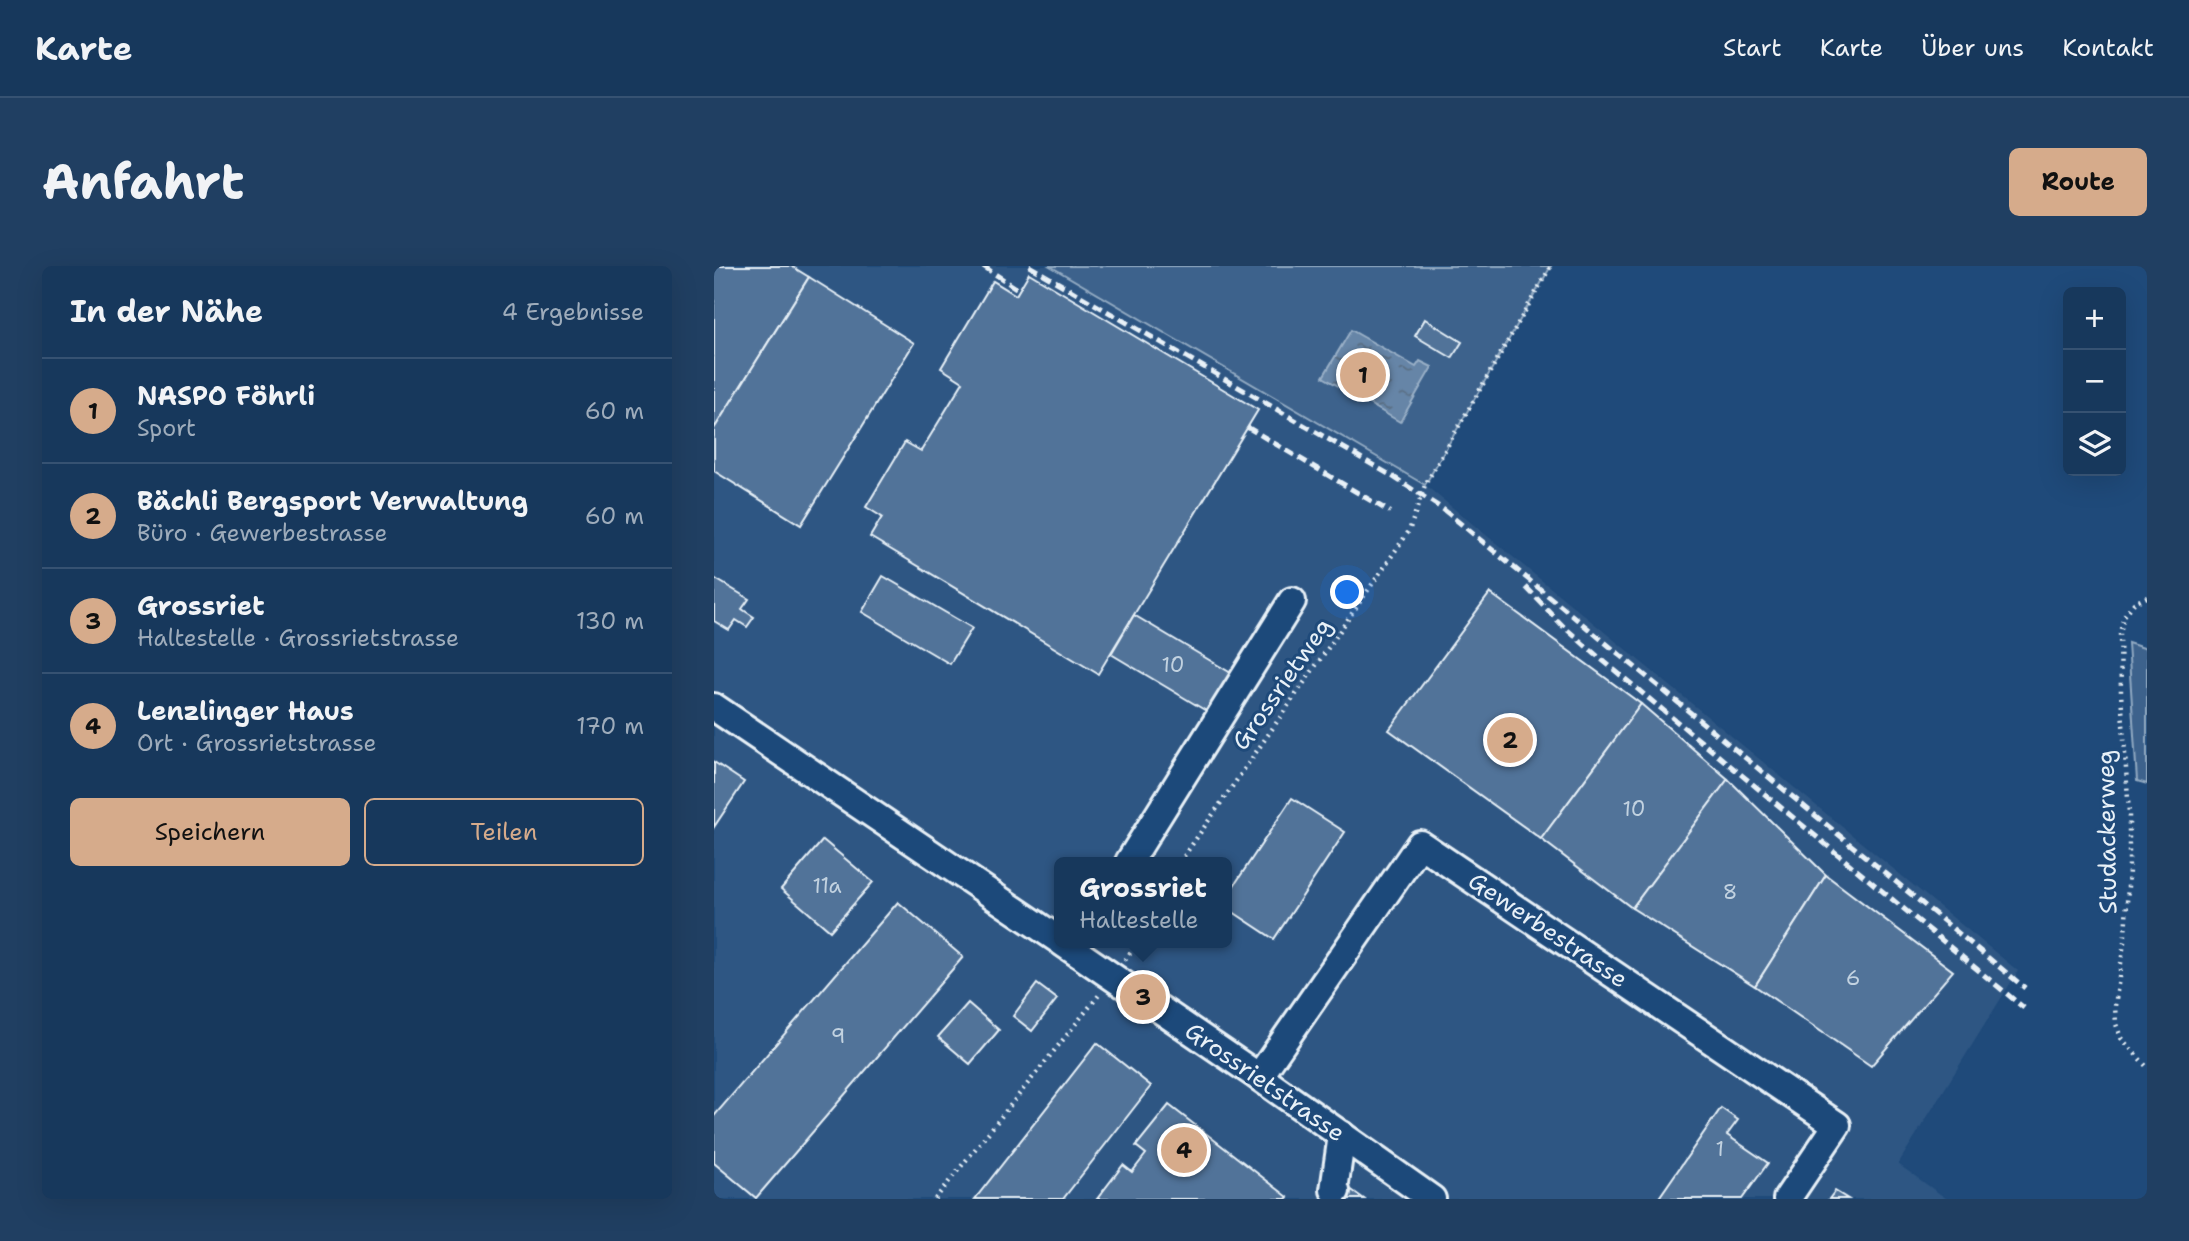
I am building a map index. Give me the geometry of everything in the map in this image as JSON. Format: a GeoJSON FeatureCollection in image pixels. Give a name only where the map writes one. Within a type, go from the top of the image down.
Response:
{"type":"FeatureCollection","features":[{"type":"Feature","properties":{"kind":"street"},"geometry":{"type":"LineString","coordinates":[[1132,857],[1292,601]]}},
{"type":"Feature","properties":{"kind":"street","name":"Grossrietstrasse"},"geometry":{"type":"LineString","coordinates":[[714,707],[1054,934]]}},
{"type":"Feature","properties":{"kind":"street","name":"Gewerbestrasse"},"geometry":{"type":"LineString","coordinates":[[1259,1077],[1420,844],[1837,1125],[1787,1199]]}},
{"type":"Feature","properties":{"kind":"street","name":"Grossrietstrasse"},"geometry":{"type":"LineString","coordinates":[[1074,948],[1342,1135],[1413,1194]]}},
{"type":"Feature","properties":{"kind":"street"},"geometry":{"type":"LineString","coordinates":[[1336,1191],[1342,1135]]}},
{"type":"Feature","properties":{"kind":"path","name":"Grossrietweg"},"geometry":{"type":"LineString","coordinates":[[1183,857],[1409,531],[1426,485],[1551,266]]}},
{"type":"Feature","properties":{"kind":"path","name":"Studackerweg"},"geometry":{"type":"LineString","coordinates":[[2147,597],[2134,603],[2124,616],[2120,633],[2120,683],[2129,814],[2129,870],[2125,935],[2115,1006],[2116,1024],[2121,1038],[2147,1067]]}},
{"type":"Feature","properties":{"kind":"path"},"geometry":{"type":"LineString","coordinates":[[935,1199],[1114,977]]}},
{"type":"Feature","properties":{"kind":"shaded area"},"geometry":{"type":"Polygon","coordinates":[[[714,266],[1050,266],[1425,485],[2018,971],[1898,1164],[1947,1199],[714,1199],[714,266]]]}},
{"type":"Feature","properties":{"kind":"shaded area"},"geometry":{"type":"Polygon","coordinates":[[[1050,266],[1551,266],[1425,485],[1050,266]]]}},
{"type":"Feature","properties":{"kind":"shaded area"},"geometry":{"type":"Polygon","coordinates":[[[2128,643],[2147,649],[2147,784],[2137,781],[2128,643]]]}},
{"type":"Feature","properties":{"kind":"water"},"geometry":{"type":"Polygon","coordinates":[[[1351,330],[1416,367],[1420,361],[1432,367],[1400,422],[1323,377],[1351,330]]]}},
{"type":"Feature","properties":{"kind":"building"},"geometry":{"type":"Polygon","coordinates":[[[714,266],[791,266],[809,277],[714,429],[714,266]]]}},
{"type":"Feature","properties":{"kind":"building"},"geometry":{"type":"Polygon","coordinates":[[[1029,273],[1258,410],[1098,674],[870,537],[882,517],[866,507],[905,442],[921,451],[963,382],[941,368],[993,281],[1016,295],[1029,273]]]}},
{"type":"Feature","properties":{"kind":"building"},"geometry":{"type":"Polygon","coordinates":[[[809,277],[914,343],[801,525],[714,471],[714,429],[809,277]]]}},
{"type":"Feature","properties":{"kind":"building"},"geometry":{"type":"Polygon","coordinates":[[[1425,319],[1462,342],[1452,358],[1415,336],[1425,319]]]}},
{"type":"Feature","properties":{"kind":"building"},"geometry":{"type":"Polygon","coordinates":[[[883,576],[972,628],[950,664],[862,612],[883,576]]]}},
{"type":"Feature","properties":{"kind":"building"},"geometry":{"type":"Polygon","coordinates":[[[714,578],[749,599],[742,609],[754,617],[747,627],[736,620],[729,630],[714,621],[714,578]]]}},
{"type":"Feature","properties":{"kind":"building"},"geometry":{"type":"Polygon","coordinates":[[[1490,593],[1641,704],[1541,839],[1389,730],[1490,593]]]}},
{"type":"Feature","properties":{"kind":"building"},"geometry":{"type":"Polygon","coordinates":[[[1134,615],[1236,676],[1213,715],[1111,654],[1134,615]]]}},
{"type":"Feature","properties":{"kind":"building"},"geometry":{"type":"Polygon","coordinates":[[[1641,704],[1728,779],[1632,908],[1541,839],[1641,704]]]}},
{"type":"Feature","properties":{"kind":"building"},"geometry":{"type":"Polygon","coordinates":[[[714,762],[744,782],[714,827],[714,762]]]}},
{"type":"Feature","properties":{"kind":"building"},"geometry":{"type":"Polygon","coordinates":[[[1728,779],[1826,875],[1755,986],[1632,908],[1728,779]]]}},
{"type":"Feature","properties":{"kind":"building"},"geometry":{"type":"Polygon","coordinates":[[[1292,798],[1345,832],[1274,939],[1232,911],[1232,888],[1292,798]]]}},
{"type":"Feature","properties":{"kind":"building"},"geometry":{"type":"Polygon","coordinates":[[[823,840],[873,882],[830,931],[781,889],[823,840]]]}},
{"type":"Feature","properties":{"kind":"building"},"geometry":{"type":"Polygon","coordinates":[[[1826,875],[1953,971],[1871,1066],[1755,986],[1826,875]]]}},
{"type":"Feature","properties":{"kind":"building"},"geometry":{"type":"Polygon","coordinates":[[[898,902],[963,957],[756,1198],[714,1163],[714,1116],[898,902]]]}},
{"type":"Feature","properties":{"kind":"building"},"geometry":{"type":"Polygon","coordinates":[[[1037,984],[1057,999],[1032,1031],[1013,1016],[1037,984]]]}},
{"type":"Feature","properties":{"kind":"building"},"geometry":{"type":"Polygon","coordinates":[[[968,1003],[999,1030],[970,1064],[938,1037],[968,1003]]]}},
{"type":"Feature","properties":{"kind":"building"},"geometry":{"type":"Polygon","coordinates":[[[1097,1043],[1151,1086],[1063,1199],[975,1199],[1097,1043]]]}},
{"type":"Feature","properties":{"kind":"building"},"geometry":{"type":"Polygon","coordinates":[[[1169,1105],[1288,1197],[1097,1199],[1123,1165],[1132,1172],[1146,1154],[1136,1146],[1169,1105]]]}},
{"type":"Feature","properties":{"kind":"building"},"geometry":{"type":"Polygon","coordinates":[[[1721,1108],[1738,1120],[1727,1135],[1768,1163],[1742,1199],[1658,1199],[1721,1108]]]}},
{"type":"Feature","properties":{"kind":"building"},"geometry":{"type":"Polygon","coordinates":[[[1342,1183],[1364,1199],[1330,1199],[1342,1183]]]}},
{"type":"Feature","properties":{"kind":"building"},"geometry":{"type":"Polygon","coordinates":[[[1835,1191],[1848,1199],[1829,1199],[1835,1191]]]}},
{"type":"Feature","properties":{"kind":"railway"},"geometry":{"type":"LineString","coordinates":[[983,266],[1019,290]]}},
{"type":"Feature","properties":{"kind":"railway"},"geometry":{"type":"LineString","coordinates":[[1029,266],[1392,476],[1444,510],[2025,988]]}},
{"type":"Feature","properties":{"kind":"railway"},"geometry":{"type":"LineString","coordinates":[[1247,427],[1390,512]]}},
{"type":"Feature","properties":{"kind":"railway"},"geometry":{"type":"LineString","coordinates":[[1526,587],[1563,626],[1595,654],[2024,1008]]}},
{"type":"Feature","properties":{"kind":"place","name":"NASPO Föhrli"},"geometry":{"type":"Point","coordinates":[1363,375]}},
{"type":"Feature","properties":{"kind":"place","name":"Bächli Bergsport Verwaltung"},"geometry":{"type":"Point","coordinates":[1510,740]}},
{"type":"Feature","properties":{"kind":"place","name":"Grossriet"},"geometry":{"type":"Point","coordinates":[1143,997]}},
{"type":"Feature","properties":{"kind":"place","name":"Lenzlinger Haus"},"geometry":{"type":"Point","coordinates":[1184,1150]}}]}
